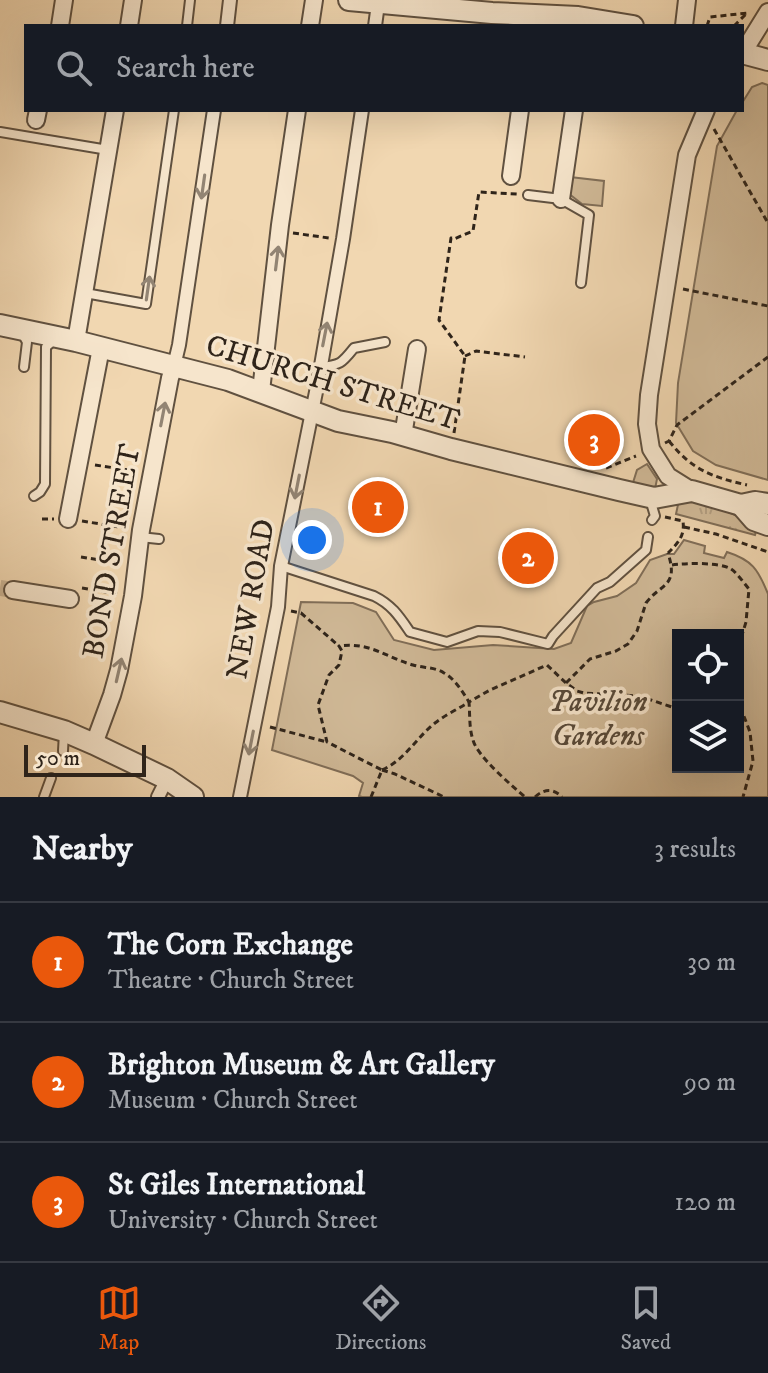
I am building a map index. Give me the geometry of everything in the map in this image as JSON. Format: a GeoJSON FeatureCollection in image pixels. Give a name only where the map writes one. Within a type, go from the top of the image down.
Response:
{"type":"FeatureCollection","features":[{"type":"Feature","properties":{"kind":"street"},"geometry":{"type":"LineString","coordinates":[[60,24],[64,0]]}},
{"type":"Feature","properties":{"kind":"street"},"geometry":{"type":"LineString","coordinates":[[129,24],[133,0]]}},
{"type":"Feature","properties":{"kind":"street"},"geometry":{"type":"LineString","coordinates":[[227,24],[230,0]]}},
{"type":"Feature","properties":{"kind":"street"},"geometry":{"type":"LineString","coordinates":[[310,24],[314,0]]}},
{"type":"Feature","properties":{"kind":"street"},"geometry":{"type":"LineString","coordinates":[[349,0],[378,4],[492,7],[533,20],[585,16],[623,24]]}},
{"type":"Feature","properties":{"kind":"street"},"geometry":{"type":"LineString","coordinates":[[684,24],[687,0]]}},
{"type":"Feature","properties":{"kind":"street"},"geometry":{"type":"LineString","coordinates":[[375,24],[378,4]]}},
{"type":"Feature","properties":{"kind":"street"},"geometry":{"type":"LineString","coordinates":[[744,48],[755,23]]}},
{"type":"Feature","properties":{"kind":"street"},"geometry":{"type":"LineString","coordinates":[[744,54],[768,60]]}},
{"type":"Feature","properties":{"kind":"street"},"geometry":{"type":"LineString","coordinates":[[69,340],[85,293],[115,112]]}},
{"type":"Feature","properties":{"kind":"street"},"geometry":{"type":"LineString","coordinates":[[174,366],[214,112]]}},
{"type":"Feature","properties":{"kind":"street"},"geometry":{"type":"LineString","coordinates":[[261,391],[297,112]]}},
{"type":"Feature","properties":{"kind":"street","name":"NEW ROAD"},"geometry":{"type":"LineString","coordinates":[[240,797],[278,607],[281,566],[343,239],[362,112]]}},
{"type":"Feature","properties":{"kind":"street"},"geometry":{"type":"LineString","coordinates":[[505,181],[520,112]]}},
{"type":"Feature","properties":{"kind":"street"},"geometry":{"type":"LineString","coordinates":[[561,199],[574,112]]}},
{"type":"Feature","properties":{"kind":"street"},"geometry":{"type":"LineString","coordinates":[[692,491],[668,476],[651,449],[647,424],[652,373],[687,155],[705,112]]}},
{"type":"Feature","properties":{"kind":"street","name":"CHURCH STREET"},"geometry":{"type":"LineString","coordinates":[[10,327],[174,366],[261,391],[338,421],[451,449],[654,511],[692,491],[741,505],[755,502],[763,495]]}},
{"type":"Feature","properties":{"kind":"street"},"geometry":{"type":"LineString","coordinates":[[68,519],[101,348]]}},
{"type":"Feature","properties":{"kind":"street"},"geometry":{"type":"LineString","coordinates":[[403,436],[417,349]]}},
{"type":"Feature","properties":{"kind":"street","name":"BOND STREET"},"geometry":{"type":"LineString","coordinates":[[94,744],[116,682],[133,596],[151,474],[174,366]]}},
{"type":"Feature","properties":{"kind":"street","name":"CHURCH STREET"},"geometry":{"type":"LineString","coordinates":[[741,505],[754,520],[768,525]]}},
{"type":"Feature","properties":{"kind":"street"},"geometry":{"type":"LineString","coordinates":[[13,590],[68,599]]}},
{"type":"Feature","properties":{"kind":"street"},"geometry":{"type":"LineString","coordinates":[[0,712],[64,741],[94,744],[162,788],[193,797]]}},
{"type":"Feature","properties":{"kind":"lane"},"geometry":{"type":"LineString","coordinates":[[187,24],[190,0]]}},
{"type":"Feature","properties":{"kind":"lane"},"geometry":{"type":"LineString","coordinates":[[85,293],[146,304],[174,112]]}},
{"type":"Feature","properties":{"kind":"lane"},"geometry":{"type":"LineString","coordinates":[[0,132],[108,150]]}},
{"type":"Feature","properties":{"kind":"lane"},"geometry":{"type":"LineString","coordinates":[[528,195],[561,199],[589,215],[581,283]]}},
{"type":"Feature","properties":{"kind":"lane"},"geometry":{"type":"LineString","coordinates":[[10,327],[27,342],[24,367]]}},
{"type":"Feature","properties":{"kind":"lane"},"geometry":{"type":"LineString","coordinates":[[34,496],[45,484],[46,347],[51,341],[69,340]]}},
{"type":"Feature","properties":{"kind":"lane"},"geometry":{"type":"LineString","coordinates":[[320,367],[335,366],[345,361],[354,348],[385,342]]}},
{"type":"Feature","properties":{"kind":"lane"},"geometry":{"type":"LineString","coordinates":[[141,534],[159,539]]}},
{"type":"Feature","properties":{"kind":"lane"},"geometry":{"type":"LineString","coordinates":[[281,566],[386,602],[410,632],[447,642],[478,631],[500,632],[548,644],[597,588],[610,582],[646,550],[648,537]]}},
{"type":"Feature","properties":{"kind":"lane"},"geometry":{"type":"LineString","coordinates":[[44,797],[51,778]]}},
{"type":"Feature","properties":{"kind":"path"},"geometry":{"type":"LineString","coordinates":[[748,12],[755,23]]}},
{"type":"Feature","properties":{"kind":"path"},"geometry":{"type":"LineString","coordinates":[[707,24],[710,17],[748,12]]}},
{"type":"Feature","properties":{"kind":"path"},"geometry":{"type":"LineString","coordinates":[[736,24],[748,12]]}},
{"type":"Feature","properties":{"kind":"path"},"geometry":{"type":"LineString","coordinates":[[714,129],[768,223]]}},
{"type":"Feature","properties":{"kind":"path"},"geometry":{"type":"LineString","coordinates":[[497,192],[505,181]]}},
{"type":"Feature","properties":{"kind":"path"},"geometry":{"type":"LineString","coordinates":[[445,237],[454,239],[473,231],[479,192],[528,195]]}},
{"type":"Feature","properties":{"kind":"path"},"geometry":{"type":"LineString","coordinates":[[299,234],[324,238]]}},
{"type":"Feature","properties":{"kind":"path"},"geometry":{"type":"LineString","coordinates":[[451,238],[439,320],[465,356],[451,449]]}},
{"type":"Feature","properties":{"kind":"path"},"geometry":{"type":"LineString","coordinates":[[683,289],[768,306]]}},
{"type":"Feature","properties":{"kind":"path"},"geometry":{"type":"LineString","coordinates":[[465,356],[476,351],[525,357]]}},
{"type":"Feature","properties":{"kind":"path"},"geometry":{"type":"LineString","coordinates":[[763,495],[705,473],[690,464],[669,441],[677,425],[768,357]]}},
{"type":"Feature","properties":{"kind":"path"},"geometry":{"type":"LineString","coordinates":[[599,471],[641,454]]}},
{"type":"Feature","properties":{"kind":"path"},"geometry":{"type":"LineString","coordinates":[[80,462],[151,474]]}},
{"type":"Feature","properties":{"kind":"path"},"geometry":{"type":"LineString","coordinates":[[566,683],[590,659],[628,644],[637,631],[649,598],[667,585],[672,565],[668,553],[679,544],[683,521],[654,511]]}},
{"type":"Feature","properties":{"kind":"path"},"geometry":{"type":"LineString","coordinates":[[68,519],[141,534]]}},
{"type":"Feature","properties":{"kind":"path"},"geometry":{"type":"LineString","coordinates":[[684,527],[716,534],[768,552]]}},
{"type":"Feature","properties":{"kind":"path"},"geometry":{"type":"LineString","coordinates":[[81,557],[136,565]]}},
{"type":"Feature","properties":{"kind":"path"},"geometry":{"type":"LineString","coordinates":[[672,565],[703,563],[731,569],[749,589],[744,629]]}},
{"type":"Feature","properties":{"kind":"path"},"geometry":{"type":"LineString","coordinates":[[68,599],[67,585],[133,596]]}},
{"type":"Feature","properties":{"kind":"path"},"geometry":{"type":"LineString","coordinates":[[278,607],[301,613],[342,651],[339,665],[329,675],[318,705],[327,742]]}},
{"type":"Feature","properties":{"kind":"path"},"geometry":{"type":"LineString","coordinates":[[339,646],[356,645],[385,652],[412,665],[442,672],[454,681],[469,702],[470,727],[481,756],[525,797]]}},
{"type":"Feature","properties":{"kind":"path"},"geometry":{"type":"LineString","coordinates":[[371,797],[382,770],[392,766],[434,724],[490,690],[547,665],[577,691],[639,696],[672,707]]}},
{"type":"Feature","properties":{"kind":"path"},"geometry":{"type":"LineString","coordinates":[[739,701],[750,732],[753,761],[743,797]]}},
{"type":"Feature","properties":{"kind":"path"},"geometry":{"type":"LineString","coordinates":[[254,724],[327,742],[444,797]]}},
{"type":"Feature","properties":{"kind":"path"},"geometry":{"type":"LineString","coordinates":[[535,797],[542,791],[550,790],[562,797]]}},
{"type":"Feature","properties":{"kind":"green space"},"geometry":{"type":"Polygon","coordinates":[[[762,83],[768,85],[768,480],[716,465],[693,451],[676,423],[678,383],[717,146],[736,112],[744,112],[744,100],[752,87],[762,83]]]}},
{"type":"Feature","properties":{"kind":"green space"},"geometry":{"type":"Polygon","coordinates":[[[570,177],[604,181],[602,206],[582,204],[568,193],[570,177]]]}},
{"type":"Feature","properties":{"kind":"green space"},"geometry":{"type":"Polygon","coordinates":[[[647,464],[657,479],[655,489],[631,489],[637,470],[647,464]]]}},
{"type":"Feature","properties":{"kind":"green space"},"geometry":{"type":"Polygon","coordinates":[[[679,500],[703,501],[758,525],[755,535],[676,514],[679,500]]]}},
{"type":"Feature","properties":{"kind":"green space","name":"Pavilion Gardens"},"geometry":{"type":"Polygon","coordinates":[[[684,540],[705,546],[704,553],[724,558],[727,552],[736,555],[753,567],[768,594],[768,797],[362,797],[359,796],[363,783],[353,776],[272,750],[301,602],[353,603],[376,612],[394,640],[434,650],[493,645],[554,649],[571,643],[587,606],[617,596],[636,583],[650,560],[674,554],[684,540]]]}},
{"type":"Feature","properties":{"kind":"tunnel"},"geometry":{"type":"LineString","coordinates":[[0,588],[13,590]]}},
{"type":"Feature","properties":{"kind":"place","name":"St Giles International"},"geometry":{"type":"Point","coordinates":[594,440]}},
{"type":"Feature","properties":{"kind":"place","name":"The Corn Exchange"},"geometry":{"type":"Point","coordinates":[378,507]}},
{"type":"Feature","properties":{"kind":"place","name":"Brighton Museum & Art Gallery"},"geometry":{"type":"Point","coordinates":[528,558]}}]}
